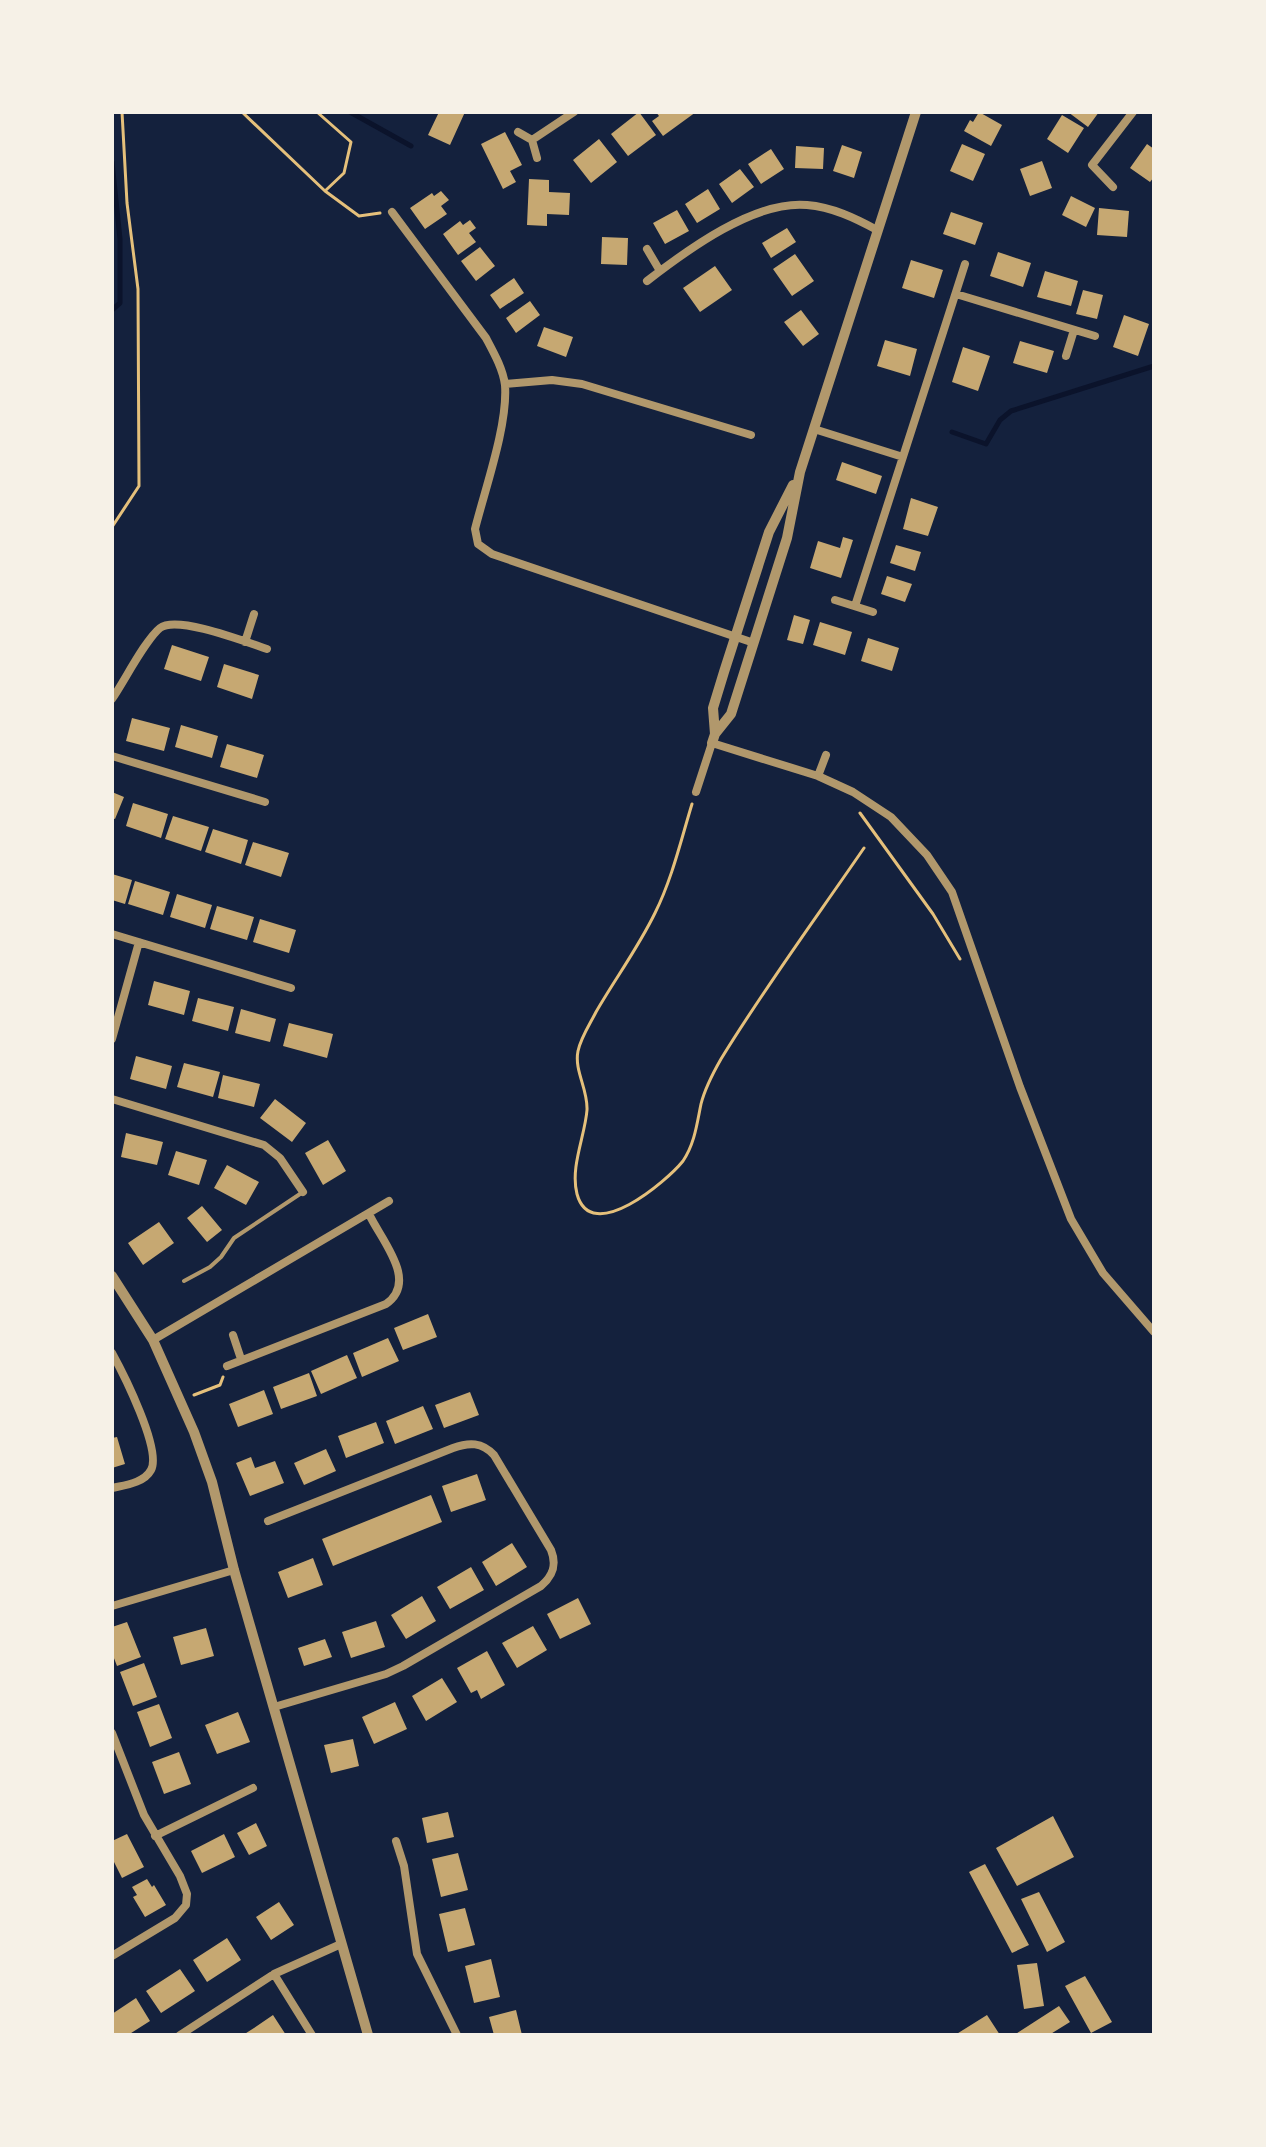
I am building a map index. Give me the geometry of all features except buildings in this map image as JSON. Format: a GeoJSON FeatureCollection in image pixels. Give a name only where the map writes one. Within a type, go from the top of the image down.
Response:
{"type":"FeatureCollection","features":[{"type":"Feature","properties":{"kind":"street"},"geometry":{"type":"LineString","coordinates":[[532,140],[574,112]]}},
{"type":"Feature","properties":{"kind":"street"},"geometry":{"type":"LineString","coordinates":[[713,738],[731,714],[787,538],[800,472],[916,112]]}},
{"type":"Feature","properties":{"kind":"street"},"geometry":{"type":"LineString","coordinates":[[1113,187],[1092,165],[1133,112]]}},
{"type":"Feature","properties":{"kind":"street"},"geometry":{"type":"LineString","coordinates":[[518,132],[532,140],[537,158]]}},
{"type":"Feature","properties":{"kind":"street"},"geometry":{"type":"LineString","coordinates":[[647,281],[729,226],[765,209],[806,205],[848,215],[877,230]]}},
{"type":"Feature","properties":{"kind":"street"},"geometry":{"type":"LineString","coordinates":[[392,212],[486,338],[498,360],[505,384],[504,409],[475,529],[478,544],[492,554],[754,643]]}},
{"type":"Feature","properties":{"kind":"street"},"geometry":{"type":"LineString","coordinates":[[647,249],[660,271]]}},
{"type":"Feature","properties":{"kind":"street"},"geometry":{"type":"LineString","coordinates":[[855,606],[965,264]]}},
{"type":"Feature","properties":{"kind":"street"},"geometry":{"type":"LineString","coordinates":[[956,294],[1095,336]]}},
{"type":"Feature","properties":{"kind":"street"},"geometry":{"type":"LineString","coordinates":[[1066,356],[1074,330]]}},
{"type":"Feature","properties":{"kind":"street"},"geometry":{"type":"LineString","coordinates":[[505,384],[552,380],[582,384],[751,435]]}},
{"type":"Feature","properties":{"kind":"street"},"geometry":{"type":"LineString","coordinates":[[814,429],[903,457]]}},
{"type":"Feature","properties":{"kind":"street"},"geometry":{"type":"LineString","coordinates":[[696,792],[713,738],[713,708],[769,532],[800,472]]}},
{"type":"Feature","properties":{"kind":"street"},"geometry":{"type":"LineString","coordinates":[[835,600],[873,612]]}},
{"type":"Feature","properties":{"kind":"street"},"geometry":{"type":"LineString","coordinates":[[245,642],[254,614]]}},
{"type":"Feature","properties":{"kind":"street"},"geometry":{"type":"LineString","coordinates":[[112,699],[154,635],[166,625],[179,623],[267,649]]}},
{"type":"Feature","properties":{"kind":"street"},"geometry":{"type":"LineString","coordinates":[[713,738],[853,792],[891,817],[907,832],[952,892],[1010,1059],[1071,1219],[1103,1273],[1154,1332]]}},
{"type":"Feature","properties":{"kind":"street"},"geometry":{"type":"LineString","coordinates":[[818,776],[826,755]]}},
{"type":"Feature","properties":{"kind":"street"},"geometry":{"type":"LineString","coordinates":[[112,756],[265,802]]}},
{"type":"Feature","properties":{"kind":"street"},"geometry":{"type":"LineString","coordinates":[[112,934],[291,988]]}},
{"type":"Feature","properties":{"kind":"street"},"geometry":{"type":"LineString","coordinates":[[112,1039],[116,1008],[139,942]]}},
{"type":"Feature","properties":{"kind":"street"},"geometry":{"type":"LineString","coordinates":[[112,1099],[264,1145],[280,1158],[303,1192]]}},
{"type":"Feature","properties":{"kind":"street"},"geometry":{"type":"LineString","coordinates":[[153,1340],[389,1201]]}},
{"type":"Feature","properties":{"kind":"street"},"geometry":{"type":"LineString","coordinates":[[227,1366],[386,1304],[394,1297],[400,1284],[399,1272],[369,1214]]}},
{"type":"Feature","properties":{"kind":"street"},"geometry":{"type":"LineString","coordinates":[[112,1276],[153,1340],[212,1482],[234,1570],[368,2035]]}},
{"type":"Feature","properties":{"kind":"street"},"geometry":{"type":"LineString","coordinates":[[233,1335],[241,1359]]}},
{"type":"Feature","properties":{"kind":"street"},"geometry":{"type":"LineString","coordinates":[[112,1353],[142,1419],[153,1460],[151,1470],[143,1478],[112,1488]]}},
{"type":"Feature","properties":{"kind":"street"},"geometry":{"type":"LineString","coordinates":[[268,1521],[453,1448],[475,1444],[485,1447],[494,1455],[555,1560],[550,1576],[541,1586],[403,1666],[386,1674],[274,1707]]}},
{"type":"Feature","properties":{"kind":"street"},"geometry":{"type":"LineString","coordinates":[[112,1606],[234,1570]]}},
{"type":"Feature","properties":{"kind":"street"},"geometry":{"type":"LineString","coordinates":[[112,1733],[155,1836],[185,1885],[187,1894],[186,1905],[170,1921],[112,1956]]}},
{"type":"Feature","properties":{"kind":"street"},"geometry":{"type":"LineString","coordinates":[[155,1836],[253,1788]]}},
{"type":"Feature","properties":{"kind":"street"},"geometry":{"type":"LineString","coordinates":[[396,1841],[404,1866],[413,1942],[420,1964],[457,2035]]}},
{"type":"Feature","properties":{"kind":"street"},"geometry":{"type":"LineString","coordinates":[[180,2035],[274,1974],[341,1944]]}},
{"type":"Feature","properties":{"kind":"street"},"geometry":{"type":"LineString","coordinates":[[274,1974],[312,2035]]}},
{"type":"Feature","properties":{"kind":"lane"},"geometry":{"type":"LineString","coordinates":[[184,1281],[210,1267],[234,1238],[303,1192]]}},
{"type":"Feature","properties":{"kind":"path"},"geometry":{"type":"LineString","coordinates":[[112,527],[139,486],[138,289],[127,203],[122,112]]}},
{"type":"Feature","properties":{"kind":"path"},"geometry":{"type":"LineString","coordinates":[[242,112],[325,191],[359,216],[392,212]]}},
{"type":"Feature","properties":{"kind":"path"},"geometry":{"type":"LineString","coordinates":[[317,112],[351,142],[344,173],[325,191]]}},
{"type":"Feature","properties":{"kind":"path"},"geometry":{"type":"LineString","coordinates":[[696,792],[655,914],[607,993],[577,1052],[587,1109],[576,1191],[585,1207],[597,1213],[611,1213],[627,1207],[659,1184],[682,1161],[694,1140],[702,1101],[720,1060],[864,848]]}},
{"type":"Feature","properties":{"kind":"path"},"geometry":{"type":"LineString","coordinates":[[853,792],[854,806],[933,914],[963,963]]}},
{"type":"Feature","properties":{"kind":"path"},"geometry":{"type":"LineString","coordinates":[[180,1400],[220,1385],[227,1366]]}},
{"type":"Feature","properties":{"kind":"waterway"},"geometry":{"type":"LineString","coordinates":[[350,112],[411,146]]}},
{"type":"Feature","properties":{"kind":"waterway"},"geometry":{"type":"LineString","coordinates":[[112,162],[120,239],[120,303],[112,310]]}},
{"type":"Feature","properties":{"kind":"waterway"},"geometry":{"type":"LineString","coordinates":[[952,432],[986,444],[1000,420],[1011,411],[1154,366]]}}]}
